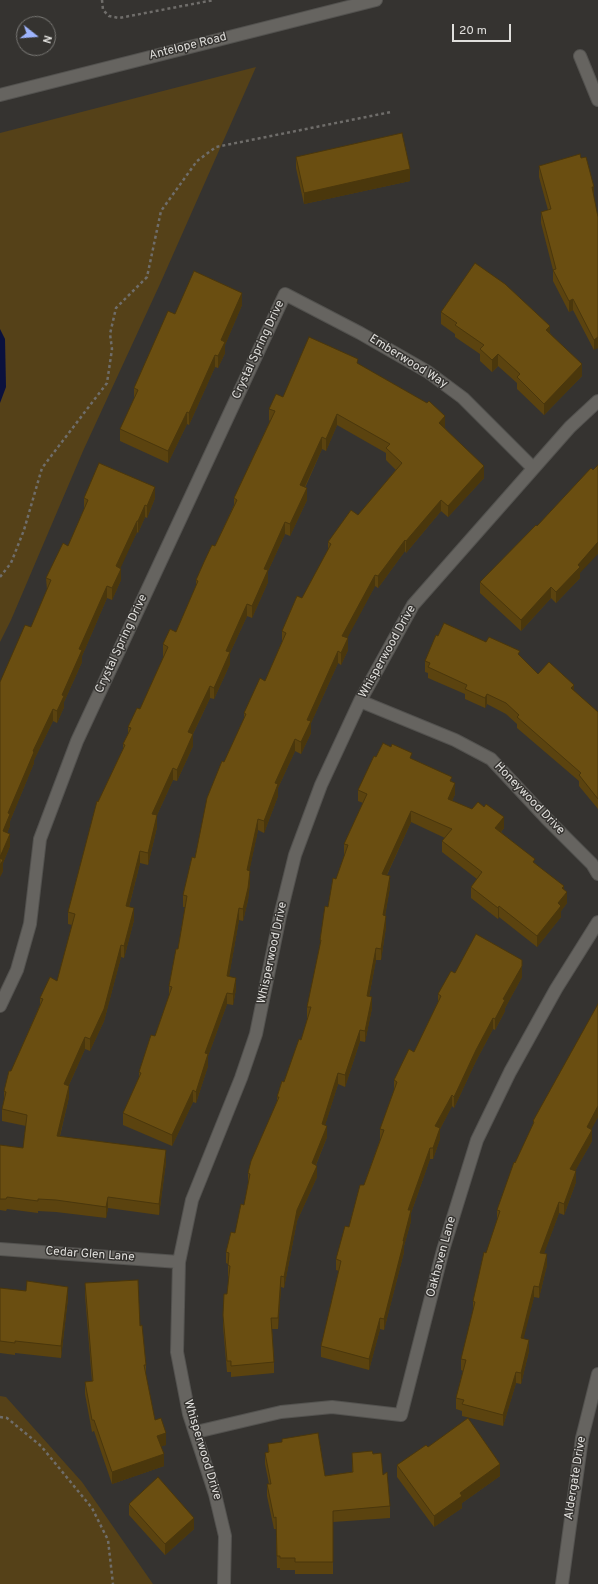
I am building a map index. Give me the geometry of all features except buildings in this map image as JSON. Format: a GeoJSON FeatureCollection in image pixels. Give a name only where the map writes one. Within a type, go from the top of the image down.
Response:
{"type":"FeatureCollection","features":[{"type":"Feature","properties":{"kind":"street","name":"Antelope Road"},"geometry":{"type":"LineString","coordinates":[[3,94],[376,0]]}},
{"type":"Feature","properties":{"kind":"street"},"geometry":{"type":"LineString","coordinates":[[580,56],[598,100]]}},
{"type":"Feature","properties":{"kind":"street","name":"Emberwood Way"},"geometry":{"type":"LineString","coordinates":[[285,294],[360,333],[428,372],[463,398],[533,468]]}},
{"type":"Feature","properties":{"kind":"street","name":"Crystal Spring Drive"},"geometry":{"type":"LineString","coordinates":[[0,1006],[17,970],[30,924],[40,839],[77,741],[285,294]]}},
{"type":"Feature","properties":{"kind":"street","name":"Whisperwood Drive"},"geometry":{"type":"LineString","coordinates":[[224,1584],[225,1536],[215,1494],[189,1414],[177,1352],[179,1262],[192,1200],[214,1142],[241,1078],[256,1034],[280,916],[296,855],[321,785],[360,701],[413,605],[570,427],[598,401]]}},
{"type":"Feature","properties":{"kind":"street","name":"Honeywood Drive"},"geometry":{"type":"LineString","coordinates":[[360,701],[454,740],[491,759],[546,818],[592,864],[598,874]]}},
{"type":"Feature","properties":{"kind":"street","name":"Oakhaven Lane"},"geometry":{"type":"LineString","coordinates":[[196,1432],[281,1412],[296,1410],[332,1407],[401,1414],[443,1250],[477,1140],[510,1072],[556,989],[598,922]]}},
{"type":"Feature","properties":{"kind":"street","name":"Cedar Glen Lane"},"geometry":{"type":"LineString","coordinates":[[0,1249],[179,1262]]}},
{"type":"Feature","properties":{"kind":"street","name":"Aldergate Drive"},"geometry":{"type":"LineString","coordinates":[[562,1584],[582,1438],[598,1374]]}},
{"type":"Feature","properties":{"kind":"path"},"geometry":{"type":"LineString","coordinates":[[102,0],[103,10],[109,16],[119,18],[214,0]]}},
{"type":"Feature","properties":{"kind":"path"},"geometry":{"type":"LineString","coordinates":[[0,577],[11,564],[24,530],[42,468],[108,383],[112,349],[110,334],[116,308],[147,277],[161,211],[197,161],[216,147],[391,112]]}},
{"type":"Feature","properties":{"kind":"path"},"geometry":{"type":"LineString","coordinates":[[0,1417],[7,1418],[41,1446],[92,1508],[108,1540],[112,1584]]}},
{"type":"Feature","properties":{"kind":"shaded area"},"geometry":{"type":"Polygon","coordinates":[[[256,67],[160,284],[83,451],[11,620],[0,642],[0,133],[256,67]]]}},
{"type":"Feature","properties":{"kind":"shaded area"},"geometry":{"type":"Polygon","coordinates":[[[0,329],[5,339],[6,387],[0,403],[0,329]]]}},
{"type":"Feature","properties":{"kind":"shaded area"},"geometry":{"type":"Polygon","coordinates":[[[0,1396],[6,1397],[82,1482],[153,1584],[0,1584],[0,1396]]]}}]}
